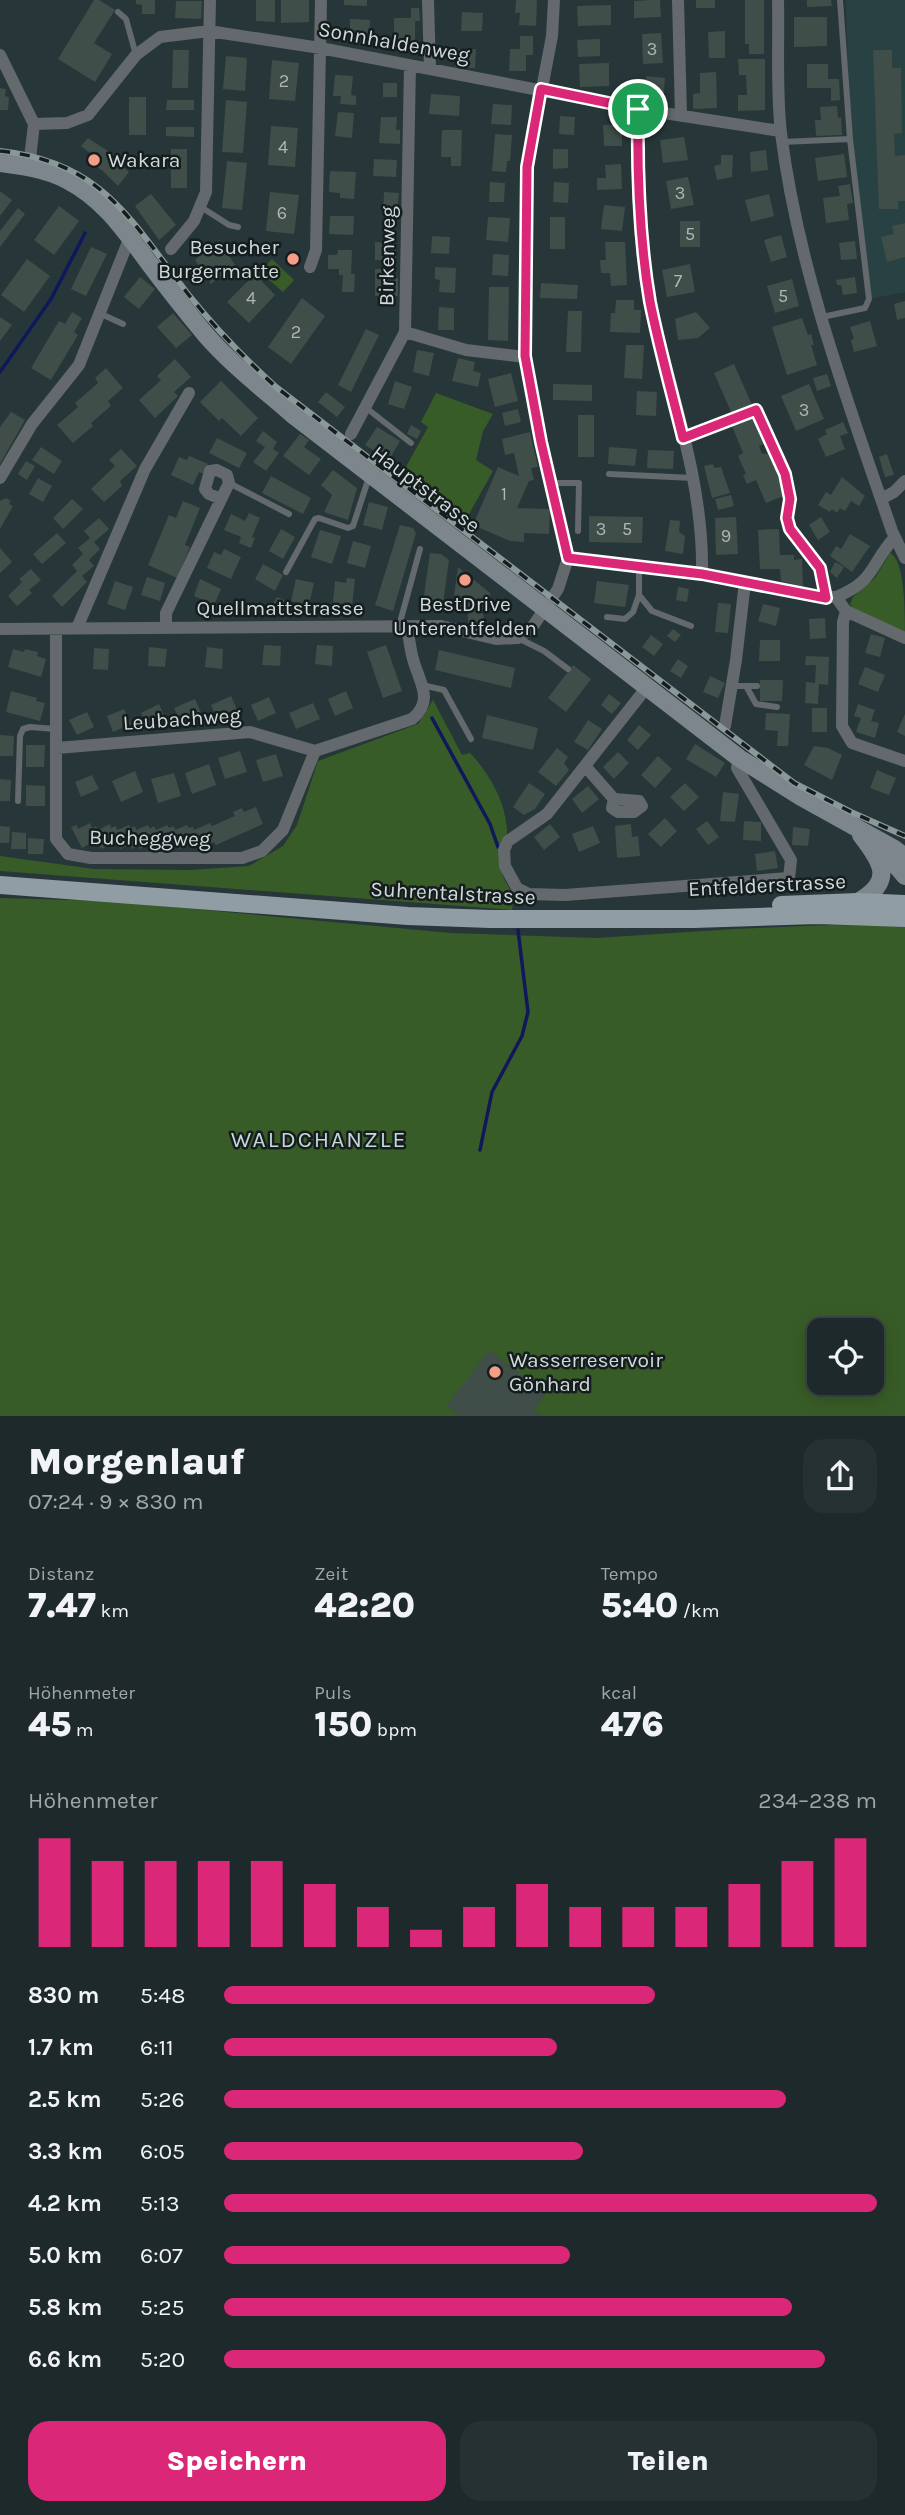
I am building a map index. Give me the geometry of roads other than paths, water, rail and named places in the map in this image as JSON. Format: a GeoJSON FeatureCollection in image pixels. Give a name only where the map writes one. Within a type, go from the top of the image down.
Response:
{"type":"FeatureCollection","features":[{"type":"Feature","properties":{"kind":"main road","name":"Hauptstrasse"},"geometry":{"type":"LineString","coordinates":[[0,163],[29,167],[66,180],[88,193],[116,218],[164,283],[229,359],[292,414],[740,758],[857,829]]}},
{"type":"Feature","properties":{"kind":"main road"},"geometry":{"type":"LineString","coordinates":[[857,829],[905,857]]}},
{"type":"Feature","properties":{"kind":"main road"},"geometry":{"type":"LineString","coordinates":[[857,829],[894,862],[905,876]]}},
{"type":"Feature","properties":{"kind":"main road"},"geometry":{"type":"LineString","coordinates":[[857,829],[882,865],[881,881],[877,888],[858,902]]}},
{"type":"Feature","properties":{"kind":"main road","name":"Suhrentalstrasse"},"geometry":{"type":"LineString","coordinates":[[0,885],[408,916],[529,920],[817,915],[905,918]]}},
{"type":"Feature","properties":{"kind":"main road","name":"Entfelderstrasse"},"geometry":{"type":"LineString","coordinates":[[632,920],[704,909],[858,902],[905,904]]}},
{"type":"Feature","properties":{"kind":"street"},"geometry":{"type":"LineString","coordinates":[[171,250],[201,207],[207,179],[210,0]]}},
{"type":"Feature","properties":{"kind":"street"},"geometry":{"type":"LineString","coordinates":[[310,267],[316,250],[321,0]]}},
{"type":"Feature","properties":{"kind":"street"},"geometry":{"type":"LineString","coordinates":[[428,0],[430,69]]}},
{"type":"Feature","properties":{"kind":"street"},"geometry":{"type":"LineString","coordinates":[[518,638],[528,631],[558,589],[568,558],[541,442],[525,356],[527,167],[552,36],[554,0]]}},
{"type":"Feature","properties":{"kind":"street"},"geometry":{"type":"LineString","coordinates":[[678,0],[681,114]]}},
{"type":"Feature","properties":{"kind":"street"},"geometry":{"type":"LineString","coordinates":[[778,0],[781,136],[792,201],[822,317],[881,499],[905,558]]}},
{"type":"Feature","properties":{"kind":"street","name":"Sonnhaldenweg"},"geometry":{"type":"LineString","coordinates":[[34,124],[67,123],[89,115],[136,55],[160,37],[209,31],[320,48],[638,109],[681,114],[781,136]]}},
{"type":"Feature","properties":{"kind":"street"},"geometry":{"type":"LineString","coordinates":[[0,55],[34,124],[29,167]]}},
{"type":"Feature","properties":{"kind":"street","name":"Birkenweg"},"geometry":{"type":"LineString","coordinates":[[351,434],[405,332],[410,65]]}},
{"type":"Feature","properties":{"kind":"street"},"geometry":{"type":"LineString","coordinates":[[638,109],[637,173],[642,249],[651,304],[700,507],[702,574]]}},
{"type":"Feature","properties":{"kind":"street"},"geometry":{"type":"LineString","coordinates":[[0,478],[32,424],[79,365],[130,237]]}},
{"type":"Feature","properties":{"kind":"street"},"geometry":{"type":"LineString","coordinates":[[405,332],[466,350],[525,356]]}},
{"type":"Feature","properties":{"kind":"street"},"geometry":{"type":"LineString","coordinates":[[77,628],[145,469],[189,393]]}},
{"type":"Feature","properties":{"kind":"street"},"geometry":{"type":"LineString","coordinates":[[166,628],[166,613],[229,483],[227,475],[217,470],[210,471],[205,489],[209,494],[221,499]]}},
{"type":"Feature","properties":{"kind":"street"},"geometry":{"type":"LineString","coordinates":[[881,499],[894,492],[905,481]]}},
{"type":"Feature","properties":{"kind":"street"},"geometry":{"type":"LineString","coordinates":[[568,558],[702,574],[831,598],[849,592],[870,575],[884,549],[895,537]]}},
{"type":"Feature","properties":{"kind":"street"},"geometry":{"type":"LineString","coordinates":[[725,726],[745,582]]}},
{"type":"Feature","properties":{"kind":"street"},"geometry":{"type":"LineString","coordinates":[[831,598],[846,611],[905,638]]}},
{"type":"Feature","properties":{"kind":"street"},"geometry":{"type":"LineString","coordinates":[[846,611],[843,622],[842,726],[852,743],[905,761]]}},
{"type":"Feature","properties":{"kind":"street"},"geometry":{"type":"LineString","coordinates":[[314,751],[412,719],[422,709],[425,693],[403,626]]}},
{"type":"Feature","properties":{"kind":"street","name":"Quellmattstrasse"},"geometry":{"type":"LineString","coordinates":[[0,629],[441,626],[496,639],[518,638]]}},
{"type":"Feature","properties":{"kind":"street","name":"Bucheggweg"},"geometry":{"type":"LineString","coordinates":[[56,629],[56,839],[68,854],[91,858],[242,858],[262,851],[283,830],[314,751]]}},
{"type":"Feature","properties":{"kind":"street"},"geometry":{"type":"LineString","coordinates":[[647,687],[547,814],[508,841],[504,850],[505,866],[517,888],[529,894],[547,896],[789,878],[791,860],[737,768],[740,758]]}},
{"type":"Feature","properties":{"kind":"street","name":"Leubachweg"},"geometry":{"type":"LineString","coordinates":[[57,748],[250,732],[314,751]]}},
{"type":"Feature","properties":{"kind":"street"},"geometry":{"type":"LineString","coordinates":[[585,765],[614,799]]}},
{"type":"Feature","properties":{"kind":"lane"},"geometry":{"type":"LineString","coordinates":[[822,317],[865,308],[869,299],[850,139],[840,0]]}},
{"type":"Feature","properties":{"kind":"lane"},"geometry":{"type":"LineString","coordinates":[[118,12],[126,19],[136,55]]}},
{"type":"Feature","properties":{"kind":"lane"},"geometry":{"type":"LineString","coordinates":[[781,136],[850,139]]}},
{"type":"Feature","properties":{"kind":"lane"},"geometry":{"type":"LineString","coordinates":[[201,207],[229,225],[237,227]]}},
{"type":"Feature","properties":{"kind":"lane"},"geometry":{"type":"LineString","coordinates":[[99,313],[123,324]]}},
{"type":"Feature","properties":{"kind":"lane"},"geometry":{"type":"LineString","coordinates":[[365,407],[411,443]]}},
{"type":"Feature","properties":{"kind":"lane"},"geometry":{"type":"LineString","coordinates":[[683,438],[756,410],[785,474],[790,499],[787,518],[790,529],[820,568],[831,598]]}},
{"type":"Feature","properties":{"kind":"lane"},"geometry":{"type":"LineString","coordinates":[[609,474],[693,478]]}},
{"type":"Feature","properties":{"kind":"lane"},"geometry":{"type":"LineString","coordinates":[[286,572],[315,519],[348,528],[353,526],[370,475]]}},
{"type":"Feature","properties":{"kind":"lane"},"geometry":{"type":"LineString","coordinates":[[229,483],[289,514]]}},
{"type":"Feature","properties":{"kind":"lane"},"geometry":{"type":"LineString","coordinates":[[552,483],[579,483],[578,531]]}},
{"type":"Feature","properties":{"kind":"lane"},"geometry":{"type":"LineString","coordinates":[[403,626],[420,549]]}},
{"type":"Feature","properties":{"kind":"lane"},"geometry":{"type":"LineString","coordinates":[[607,617],[625,620],[633,612],[639,596],[639,565]]}},
{"type":"Feature","properties":{"kind":"lane"},"geometry":{"type":"LineString","coordinates":[[639,596],[652,611],[691,626]]}},
{"type":"Feature","properties":{"kind":"lane"},"geometry":{"type":"LineString","coordinates":[[518,638],[544,651],[568,669]]}},
{"type":"Feature","properties":{"kind":"lane"},"geometry":{"type":"LineString","coordinates":[[422,685],[444,690],[471,739]]}},
{"type":"Feature","properties":{"kind":"lane"},"geometry":{"type":"LineString","coordinates":[[732,686],[757,685]]}},
{"type":"Feature","properties":{"kind":"lane"},"geometry":{"type":"LineString","coordinates":[[746,686],[756,704],[776,707]]}},
{"type":"Feature","properties":{"kind":"lane"},"geometry":{"type":"LineString","coordinates":[[18,801],[20,736],[23,729],[57,729]]}},
{"type":"Feature","properties":{"kind":"waterway"},"geometry":{"type":"LineString","coordinates":[[0,372],[51,299],[85,233]]}},
{"type":"Feature","properties":{"kind":"waterway"},"geometry":{"type":"LineString","coordinates":[[432,718],[490,824],[498,847]]}},
{"type":"Feature","properties":{"kind":"waterway"},"geometry":{"type":"LineString","coordinates":[[480,1150],[492,1092],[522,1036],[528,1012],[518,930]]}},
{"type":"Feature","properties":{"kind":"railway"},"geometry":{"type":"LineString","coordinates":[[0,151],[35,157],[65,168],[89,182],[111,199],[130,219],[209,319],[276,387],[794,783],[905,836]]}},
{"type":"Feature","properties":{"kind":"place","name":"Wakara"},"geometry":{"type":"Point","coordinates":[94,160]}},
{"type":"Feature","properties":{"kind":"place","name":"Besucher Burgermatte"},"geometry":{"type":"Point","coordinates":[293,259]}},
{"type":"Feature","properties":{"kind":"place","name":"BestDrive Unterentfelden"},"geometry":{"type":"Point","coordinates":[465,580]}},
{"type":"Feature","properties":{"kind":"place","name":"Wasserreservoir Gönhard"},"geometry":{"type":"Point","coordinates":[495,1372]}},
{"type":"Feature","properties":{"kind":"district","name":"WALDCHANZLE"},"geometry":{"type":"Point","coordinates":[319,1139]}}]}
